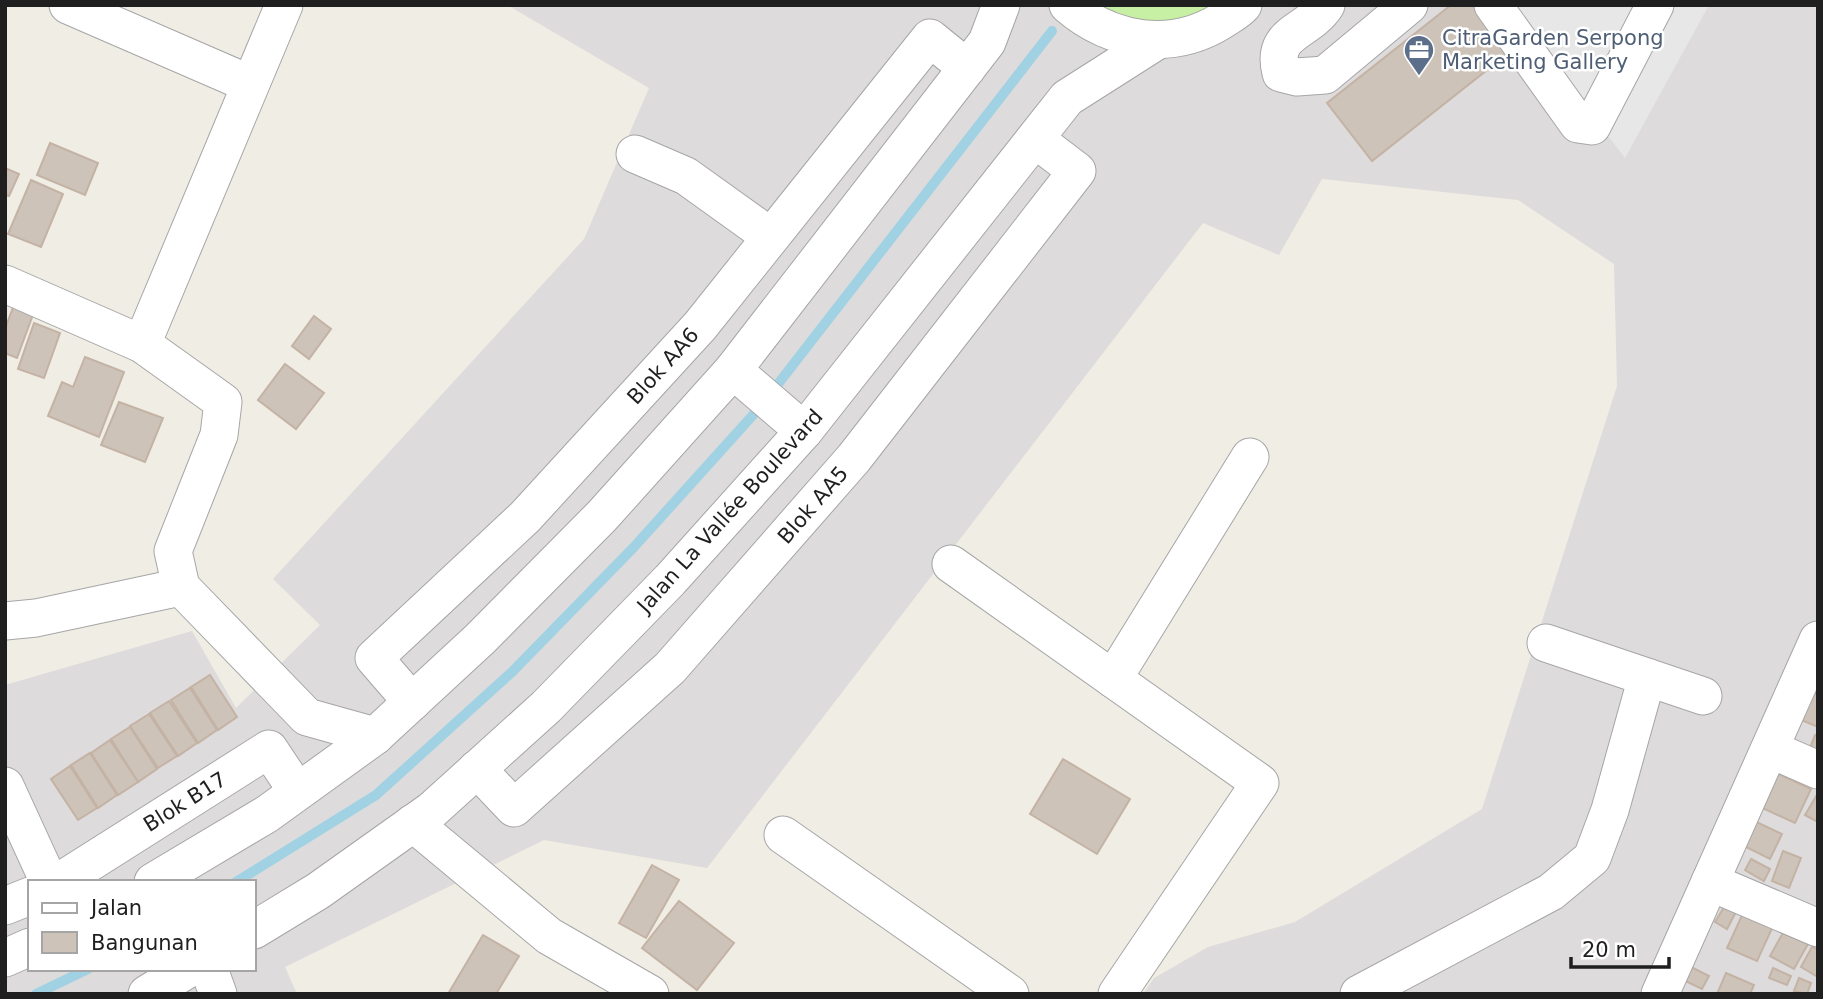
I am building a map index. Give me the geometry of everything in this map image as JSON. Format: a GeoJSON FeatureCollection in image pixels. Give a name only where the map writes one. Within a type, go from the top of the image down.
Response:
{"type":"FeatureCollection","features":[{"type":"Feature","properties":{"kind":"street"},"geometry":{"type":"LineString","coordinates":[[68,5],[250,84]]}},
{"type":"Feature","properties":{"kind":"street"},"geometry":{"type":"LineString","coordinates":[[142,344],[284,5]]}},
{"type":"Feature","properties":{"kind":"street"},"geometry":{"type":"LineString","coordinates":[[156,880],[267,814],[375,736],[480,639],[592,525],[733,370],[987,42],[1001,5]]}},
{"type":"Feature","properties":{"kind":"street"},"geometry":{"type":"LineString","coordinates":[[1068,5],[1108,32],[1155,42],[1201,33],[1243,5]]}},
{"type":"Feature","properties":{"kind":"street"},"geometry":{"type":"LineString","coordinates":[[1326,5],[1321,13],[1283,41],[1276,56],[1281,73],[1297,77],[1325,75],[1409,5]]}},
{"type":"Feature","properties":{"kind":"street"},"geometry":{"type":"LineString","coordinates":[[1493,5],[1578,124],[1592,126],[1656,5]]}},
{"type":"Feature","properties":{"kind":"street","name":"Blok AA6"},"geometry":{"type":"LineString","coordinates":[[412,702],[374,658],[524,517],[700,326],[930,38],[967,68]]}},
{"type":"Feature","properties":{"kind":"street","name":"Jalan La Vallée Boulevard"},"geometry":{"type":"LineString","coordinates":[[256,929],[318,891],[423,816],[546,707],[670,580],[804,431],[1067,97],[1155,42]]}},
{"type":"Feature","properties":{"kind":"street","name":"Blok AA5"},"geometry":{"type":"LineString","coordinates":[[477,769],[514,808],[678,658],[854,458],[1077,172],[1035,139]]}},
{"type":"Feature","properties":{"kind":"street"},"geometry":{"type":"LineString","coordinates":[[635,154],[686,176],[771,237]]}},
{"type":"Feature","properties":{"kind":"street"},"geometry":{"type":"LineString","coordinates":[[5,284],[142,344],[223,402],[219,435],[173,551],[181,587],[307,717],[375,736]]}},
{"type":"Feature","properties":{"kind":"street"},"geometry":{"type":"LineString","coordinates":[[733,370],[804,431]]}},
{"type":"Feature","properties":{"kind":"street"},"geometry":{"type":"LineString","coordinates":[[1113,679],[1250,457]]}},
{"type":"Feature","properties":{"kind":"street"},"geometry":{"type":"LineString","coordinates":[[951,564],[1260,783],[1117,994]]}},
{"type":"Feature","properties":{"kind":"street"},"geometry":{"type":"LineString","coordinates":[[5,621],[36,618],[181,587]]}},
{"type":"Feature","properties":{"kind":"street"},"geometry":{"type":"LineString","coordinates":[[1660,994],[1818,640]]}},
{"type":"Feature","properties":{"kind":"street"},"geometry":{"type":"LineString","coordinates":[[1546,643],[1703,696]]}},
{"type":"Feature","properties":{"kind":"street"},"geometry":{"type":"LineString","coordinates":[[1359,994],[1550,892],[1592,858],[1610,810],[1647,677]]}},
{"type":"Feature","properties":{"kind":"street","name":"Blok B17"},"geometry":{"type":"LineString","coordinates":[[62,880],[269,749],[298,791]]}},
{"type":"Feature","properties":{"kind":"street"},"geometry":{"type":"LineString","coordinates":[[1770,749],[1818,770]]}},
{"type":"Feature","properties":{"kind":"street"},"geometry":{"type":"LineString","coordinates":[[5,786],[48,880]]}},
{"type":"Feature","properties":{"kind":"street"},"geometry":{"type":"LineString","coordinates":[[423,816],[598,981],[650,994]]}},
{"type":"Feature","properties":{"kind":"street"},"geometry":{"type":"LineString","coordinates":[[783,835],[1010,994]]}},
{"type":"Feature","properties":{"kind":"street"},"geometry":{"type":"LineString","coordinates":[[1710,882],[1818,928]]}},
{"type":"Feature","properties":{"kind":"street"},"geometry":{"type":"LineString","coordinates":[[5,906],[28,897]]}},
{"type":"Feature","properties":{"kind":"street"},"geometry":{"type":"LineString","coordinates":[[5,958],[28,948]]}},
{"type":"Feature","properties":{"kind":"street"},"geometry":{"type":"LineString","coordinates":[[147,994],[185,971]]}},
{"type":"Feature","properties":{"kind":"street"},"geometry":{"type":"LineString","coordinates":[[210,971],[218,994]]}},
{"type":"Feature","properties":{"kind":"shaded area"},"geometry":{"type":"Polygon","coordinates":[[[507,5],[1818,5],[1818,994],[1143,994],[1154,978],[1208,947],[1295,922],[1482,809],[1617,386],[1614,264],[1518,200],[1322,179],[1279,255],[1203,223],[707,868],[544,840],[285,967],[297,994],[5,994],[5,685],[192,631],[236,708],[320,625],[273,579],[584,239],[649,88],[507,5]]]}},
{"type":"Feature","properties":{"kind":"shaded area"},"geometry":{"type":"Polygon","coordinates":[[[1507,5],[1709,5],[1625,158],[1507,5]]]}},
{"type":"Feature","properties":{"kind":"green space"},"geometry":{"type":"Polygon","coordinates":[[[1091,5],[1214,5],[1178,22],[1152,26],[1091,5]]]}},
{"type":"Feature","properties":{"kind":"building","name":"CitraGarden Serpong Marketing Gallery"},"geometry":{"type":"Polygon","coordinates":[[[1451,5],[1475,5],[1511,51],[1372,161],[1327,103],[1451,5]]]}},
{"type":"Feature","properties":{"kind":"building"},"geometry":{"type":"Polygon","coordinates":[[[50,143],[98,163],[85,195],[37,175],[50,143]]]}},
{"type":"Feature","properties":{"kind":"building"},"geometry":{"type":"Polygon","coordinates":[[[5,168],[19,174],[9,196],[5,195],[5,168]]]}},
{"type":"Feature","properties":{"kind":"building"},"geometry":{"type":"Polygon","coordinates":[[[31,180],[63,194],[41,247],[8,234],[31,180]]]}},
{"type":"Feature","properties":{"kind":"building"},"geometry":{"type":"Polygon","coordinates":[[[15,302],[35,309],[17,358],[5,353],[5,329],[15,302]]]}},
{"type":"Feature","properties":{"kind":"building"},"geometry":{"type":"Polygon","coordinates":[[[314,316],[331,329],[309,359],[292,346],[314,316]]]}},
{"type":"Feature","properties":{"kind":"building"},"geometry":{"type":"Polygon","coordinates":[[[34,323],[60,333],[44,378],[18,369],[34,323]]]}},
{"type":"Feature","properties":{"kind":"building"},"geometry":{"type":"Polygon","coordinates":[[[85,357],[124,372],[99,437],[48,416],[62,382],[73,387],[85,357]]]}},
{"type":"Feature","properties":{"kind":"building"},"geometry":{"type":"Polygon","coordinates":[[[285,364],[324,393],[296,429],[258,400],[285,364]]]}},
{"type":"Feature","properties":{"kind":"building"},"geometry":{"type":"Polygon","coordinates":[[[119,402],[163,418],[145,462],[101,445],[119,402]]]}},
{"type":"Feature","properties":{"kind":"building"},"geometry":{"type":"Polygon","coordinates":[[[210,675],[237,717],[218,730],[191,687],[210,675]]]}},
{"type":"Feature","properties":{"kind":"building"},"geometry":{"type":"Polygon","coordinates":[[[190,688],[217,730],[198,743],[171,700],[190,688]]]}},
{"type":"Feature","properties":{"kind":"building"},"geometry":{"type":"Polygon","coordinates":[[[1806,690],[1818,695],[1818,727],[1794,717],[1806,690]]]}},
{"type":"Feature","properties":{"kind":"building"},"geometry":{"type":"Polygon","coordinates":[[[169,701],[197,743],[178,756],[150,713],[169,701]]]}},
{"type":"Feature","properties":{"kind":"building"},"geometry":{"type":"Polygon","coordinates":[[[149,714],[177,756],[158,768],[130,726],[149,714]]]}},
{"type":"Feature","properties":{"kind":"building"},"geometry":{"type":"Polygon","coordinates":[[[130,727],[157,769],[138,782],[111,739],[130,727]]]}},
{"type":"Feature","properties":{"kind":"building"},"geometry":{"type":"Polygon","coordinates":[[[1815,735],[1818,736],[1818,751],[1810,748],[1815,735]]]}},
{"type":"Feature","properties":{"kind":"building"},"geometry":{"type":"Polygon","coordinates":[[[110,740],[138,782],[118,795],[91,753],[110,740]]]}},
{"type":"Feature","properties":{"kind":"building"},"geometry":{"type":"Polygon","coordinates":[[[90,753],[117,795],[98,808],[71,765],[90,753]]]}},
{"type":"Feature","properties":{"kind":"building"},"geometry":{"type":"Polygon","coordinates":[[[1063,759],[1130,799],[1097,854],[1030,814],[1063,759]]]}},
{"type":"Feature","properties":{"kind":"building"},"geometry":{"type":"Polygon","coordinates":[[[70,766],[97,808],[78,820],[51,779],[70,766]]]}},
{"type":"Feature","properties":{"kind":"building"},"geometry":{"type":"Polygon","coordinates":[[[1772,771],[1811,789],[1795,823],[1756,805],[1772,771]]]}},
{"type":"Feature","properties":{"kind":"building"},"geometry":{"type":"Polygon","coordinates":[[[1818,793],[1818,822],[1805,815],[1818,793]]]}},
{"type":"Feature","properties":{"kind":"building"},"geometry":{"type":"Polygon","coordinates":[[[1748,818],[1782,834],[1770,859],[1736,842],[1748,818]]]}},
{"type":"Feature","properties":{"kind":"building"},"geometry":{"type":"Polygon","coordinates":[[[1783,851],[1801,858],[1789,888],[1772,881],[1783,851]]]}},
{"type":"Feature","properties":{"kind":"building"},"geometry":{"type":"Polygon","coordinates":[[[1751,859],[1770,869],[1764,881],[1745,870],[1751,859]]]}},
{"type":"Feature","properties":{"kind":"building"},"geometry":{"type":"Polygon","coordinates":[[[652,865],[679,880],[646,938],[619,923],[652,865]]]}},
{"type":"Feature","properties":{"kind":"building"},"geometry":{"type":"Polygon","coordinates":[[[679,901],[734,943],[697,990],[642,948],[679,901]]]}},
{"type":"Feature","properties":{"kind":"building"},"geometry":{"type":"Polygon","coordinates":[[[1726,904],[1737,910],[1727,929],[1715,922],[1726,904]]]}},
{"type":"Feature","properties":{"kind":"building"},"geometry":{"type":"Polygon","coordinates":[[[1744,911],[1774,924],[1757,961],[1727,948],[1744,911]]]}},
{"type":"Feature","properties":{"kind":"building"},"geometry":{"type":"Polygon","coordinates":[[[1784,931],[1808,944],[1794,969],[1770,956],[1784,931]]]}},
{"type":"Feature","properties":{"kind":"building"},"geometry":{"type":"Polygon","coordinates":[[[483,935],[519,956],[496,994],[448,994],[483,935]]]}},
{"type":"Feature","properties":{"kind":"building"},"geometry":{"type":"Polygon","coordinates":[[[1812,947],[1818,950],[1818,977],[1801,967],[1812,947]]]}},
{"type":"Feature","properties":{"kind":"building"},"geometry":{"type":"Polygon","coordinates":[[[1685,964],[1709,976],[1702,989],[1679,978],[1685,964]]]}},
{"type":"Feature","properties":{"kind":"building"},"geometry":{"type":"Polygon","coordinates":[[[1773,968],[1791,976],[1787,985],[1769,978],[1773,968]]]}},
{"type":"Feature","properties":{"kind":"building"},"geometry":{"type":"Polygon","coordinates":[[[1726,973],[1754,985],[1750,994],[1717,994],[1726,973]]]}},
{"type":"Feature","properties":{"kind":"building"},"geometry":{"type":"Polygon","coordinates":[[[1799,978],[1811,983],[1807,994],[1794,991],[1799,978]]]}},
{"type":"Feature","properties":{"kind":"waterway"},"geometry":{"type":"LineString","coordinates":[[771,393],[1052,31]]}},
{"type":"Feature","properties":{"kind":"waterway"},"geometry":{"type":"LineString","coordinates":[[239,880],[376,795],[512,672],[634,547],[762,405]]}},
{"type":"Feature","properties":{"kind":"waterway"},"geometry":{"type":"LineString","coordinates":[[36,994],[84,971]]}},
{"type":"Feature","properties":{"kind":"place","name":"CitraGarden Serpong Marketing Gallery"},"geometry":{"type":"Point","coordinates":[1419,77]}}]}
